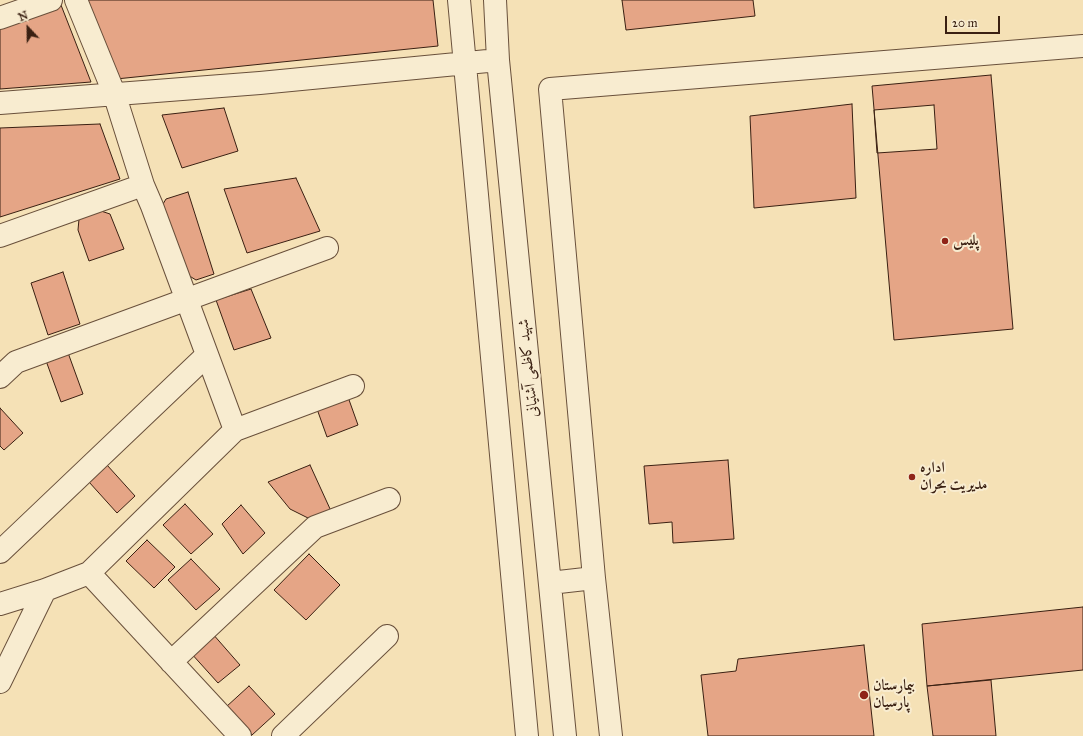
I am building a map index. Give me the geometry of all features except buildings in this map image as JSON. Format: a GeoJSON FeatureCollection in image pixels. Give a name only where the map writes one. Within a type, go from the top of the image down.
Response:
{"type":"FeatureCollection","features":[{"type":"Feature","properties":{"kind":"street"},"geometry":{"type":"LineString","coordinates":[[0,18],[51,0]]}},
{"type":"Feature","properties":{"kind":"street"},"geometry":{"type":"LineString","coordinates":[[76,0],[114,93],[143,185],[235,430]]}},
{"type":"Feature","properties":{"kind":"street"},"geometry":{"type":"LineString","coordinates":[[459,0],[527,736]]}},
{"type":"Feature","properties":{"kind":"street","name":"شهید کاظمی آشتیانی"},"geometry":{"type":"LineString","coordinates":[[495,0],[498,60],[565,736]]}},
{"type":"Feature","properties":{"kind":"street"},"geometry":{"type":"LineString","coordinates":[[611,736],[594,578],[550,89],[1083,46]]}},
{"type":"Feature","properties":{"kind":"street"},"geometry":{"type":"LineString","coordinates":[[0,104],[114,93],[260,83],[498,60]]}},
{"type":"Feature","properties":{"kind":"street"},"geometry":{"type":"LineString","coordinates":[[0,236],[143,185]]}},
{"type":"Feature","properties":{"kind":"street"},"geometry":{"type":"LineString","coordinates":[[0,377],[16,362],[327,248]]}},
{"type":"Feature","properties":{"kind":"street"},"geometry":{"type":"LineString","coordinates":[[0,552],[207,355]]}},
{"type":"Feature","properties":{"kind":"street"},"geometry":{"type":"LineString","coordinates":[[0,604],[46,590],[89,572],[235,430],[353,386]]}},
{"type":"Feature","properties":{"kind":"street"},"geometry":{"type":"LineString","coordinates":[[171,662],[315,527],[389,499]]}},
{"type":"Feature","properties":{"kind":"street"},"geometry":{"type":"LineString","coordinates":[[89,572],[240,736]]}},
{"type":"Feature","properties":{"kind":"street"},"geometry":{"type":"LineString","coordinates":[[550,583],[594,578]]}},
{"type":"Feature","properties":{"kind":"street"},"geometry":{"type":"LineString","coordinates":[[0,682],[46,590]]}},
{"type":"Feature","properties":{"kind":"street"},"geometry":{"type":"LineString","coordinates":[[283,736],[387,636]]}},
{"type":"Feature","properties":{"kind":"place","name":"پلیس"},"geometry":{"type":"Point","coordinates":[945,241]}},
{"type":"Feature","properties":{"kind":"place","name":"اداره مدیریت بحران"},"geometry":{"type":"Point","coordinates":[912,477]}},
{"type":"Feature","properties":{"kind":"place","name":"بیمارستان پارسیان"},"geometry":{"type":"Point","coordinates":[864,695]}}]}
